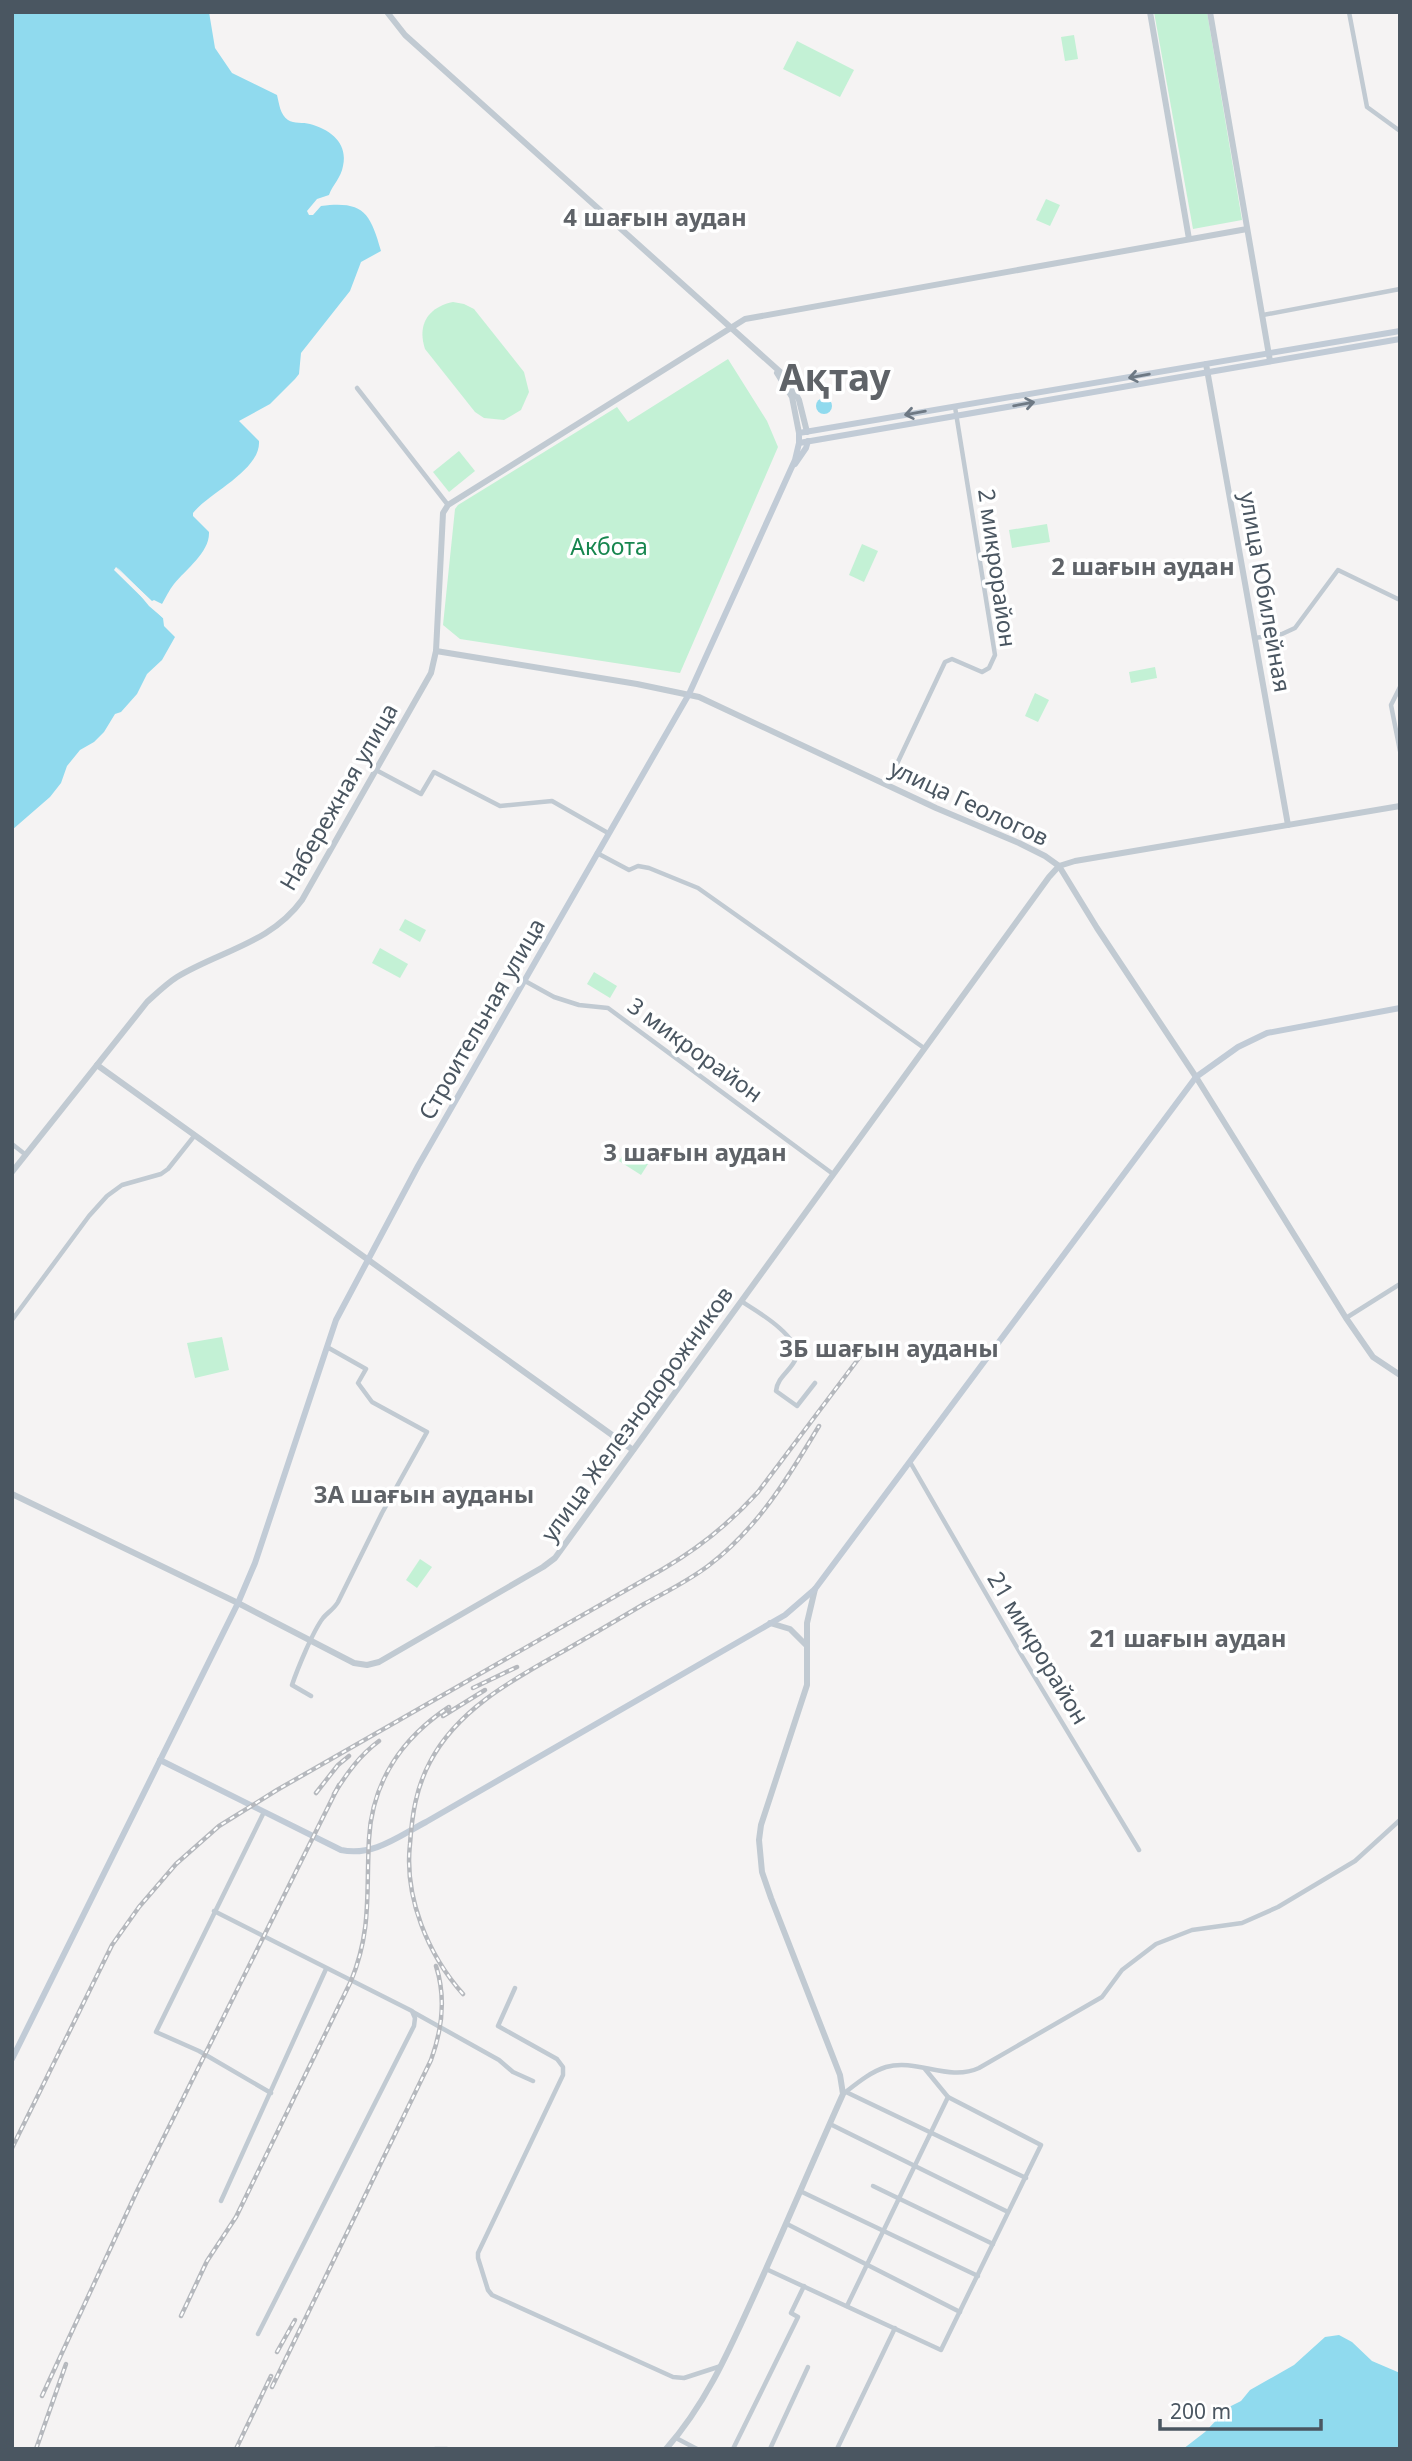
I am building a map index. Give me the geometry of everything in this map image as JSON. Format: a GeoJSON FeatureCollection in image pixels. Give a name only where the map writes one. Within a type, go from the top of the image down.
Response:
{"type":"FeatureCollection","features":[{"type":"Feature","properties":{"kind":"main road"},"geometry":{"type":"LineString","coordinates":[[1361,342],[1400,331]]}},
{"type":"Feature","properties":{"kind":"main road"},"geometry":{"type":"LineString","coordinates":[[799,443],[1208,372],[1312,350],[1400,339]]}},
{"type":"Feature","properties":{"kind":"main road"},"geometry":{"type":"LineString","coordinates":[[799,433],[1206,364],[1270,358]]}},
{"type":"Feature","properties":{"kind":"main road","name":"Строительная улица"},"geometry":{"type":"LineString","coordinates":[[790,468],[801,456],[808,442],[807,432]]}},
{"type":"Feature","properties":{"kind":"main road","name":"Строительная улица"},"geometry":{"type":"LineString","coordinates":[[12,2059],[238,1603],[255,1563],[336,1320],[367,1259],[596,853],[690,694],[790,468],[799,443],[799,433]]}},
{"type":"Feature","properties":{"kind":"main road"},"geometry":{"type":"LineString","coordinates":[[160,1760],[341,1850],[354,1853],[378,1848],[785,1615],[815,1589],[1196,1077],[1238,1047],[1267,1033],[1400,1008]]}},
{"type":"Feature","properties":{"kind":"street","name":"Строительная улица"},"geometry":{"type":"LineString","coordinates":[[387,12],[405,35],[790,382],[799,400],[807,432]]}},
{"type":"Feature","properties":{"kind":"street"},"geometry":{"type":"LineString","coordinates":[[1150,12],[1189,239]]}},
{"type":"Feature","properties":{"kind":"street"},"geometry":{"type":"LineString","coordinates":[[1210,12],[1270,358]]}},
{"type":"Feature","properties":{"kind":"street"},"geometry":{"type":"LineString","coordinates":[[1349,12],[1367,107],[1400,131]]}},
{"type":"Feature","properties":{"kind":"street"},"geometry":{"type":"LineString","coordinates":[[357,387],[448,505],[745,319],[1247,229]]}},
{"type":"Feature","properties":{"kind":"street"},"geometry":{"type":"LineString","coordinates":[[1262,315],[1400,289]]}},
{"type":"Feature","properties":{"kind":"street","name":"Строительная улица"},"geometry":{"type":"LineString","coordinates":[[729,327],[783,380],[794,404],[799,433]]}},
{"type":"Feature","properties":{"kind":"street","name":"улица Юбилейная"},"geometry":{"type":"LineString","coordinates":[[1206,364],[1288,825]]}},
{"type":"Feature","properties":{"kind":"street"},"geometry":{"type":"LineString","coordinates":[[955,407],[957,415]]}},
{"type":"Feature","properties":{"kind":"street","name":"2 микрорайон"},"geometry":{"type":"LineString","coordinates":[[887,785],[945,662],[952,659],[982,672],[989,668],[995,655],[957,415]]}},
{"type":"Feature","properties":{"kind":"street","name":"Набережная улица"},"geometry":{"type":"LineString","coordinates":[[12,1172],[147,1002],[163,987],[199,966],[261,937],[294,911],[431,674],[436,651],[443,513],[448,505]]}},
{"type":"Feature","properties":{"kind":"street"},"geometry":{"type":"LineString","coordinates":[[1255,638],[1282,634],[1294,628],[1338,569],[1400,600]]}},
{"type":"Feature","properties":{"kind":"street","name":"улица Геологов"},"geometry":{"type":"LineString","coordinates":[[436,651],[690,694],[1045,856],[1059,866],[1103,938],[1196,1077],[1346,1318],[1373,1357],[1400,1375]]}},
{"type":"Feature","properties":{"kind":"street"},"geometry":{"type":"LineString","coordinates":[[1400,687],[1391,705],[1400,751]]}},
{"type":"Feature","properties":{"kind":"street"},"geometry":{"type":"LineString","coordinates":[[376,770],[421,794],[434,772],[500,806],[552,802],[608,832]]}},
{"type":"Feature","properties":{"kind":"street"},"geometry":{"type":"LineString","coordinates":[[1059,866],[1075,861],[1400,806]]}},
{"type":"Feature","properties":{"kind":"street"},"geometry":{"type":"LineString","coordinates":[[596,853],[629,870],[638,866],[649,868],[698,888],[924,1048]]}},
{"type":"Feature","properties":{"kind":"street","name":"улица Железнодорожников"},"geometry":{"type":"LineString","coordinates":[[12,1494],[238,1603],[354,1663],[367,1665],[379,1662],[544,1567],[555,1558],[740,1300],[1059,866]]}},
{"type":"Feature","properties":{"kind":"street","name":"3 микрорайон"},"geometry":{"type":"LineString","coordinates":[[525,981],[579,1005],[608,1009],[833,1174]]}},
{"type":"Feature","properties":{"kind":"street"},"geometry":{"type":"LineString","coordinates":[[97,1065],[633,1450]]}},
{"type":"Feature","properties":{"kind":"street"},"geometry":{"type":"LineString","coordinates":[[12,1320],[89,1216],[107,1196],[122,1185],[161,1174],[196,1135]]}},
{"type":"Feature","properties":{"kind":"street"},"geometry":{"type":"LineString","coordinates":[[12,1144],[26,1155]]}},
{"type":"Feature","properties":{"kind":"street"},"geometry":{"type":"LineString","coordinates":[[1346,1318],[1400,1284]]}},
{"type":"Feature","properties":{"kind":"street"},"geometry":{"type":"LineString","coordinates":[[740,1300],[788,1334],[796,1353],[776,1391],[797,1406],[815,1383]]}},
{"type":"Feature","properties":{"kind":"street"},"geometry":{"type":"LineString","coordinates":[[311,1696],[292,1685],[324,1617],[338,1602],[382,1513],[427,1432],[372,1402],[358,1383],[366,1369],[327,1347]]}},
{"type":"Feature","properties":{"kind":"street","name":"21 микрорайон"},"geometry":{"type":"LineString","coordinates":[[909,1462],[1139,1850]]}},
{"type":"Feature","properties":{"kind":"street"},"geometry":{"type":"LineString","coordinates":[[815,1589],[808,1612],[807,1685],[761,1825],[759,1855],[771,1898],[845,2093],[1026,2178]]}},
{"type":"Feature","properties":{"kind":"street"},"geometry":{"type":"LineString","coordinates":[[770,1623],[790,1629],[807,1647]]}},
{"type":"Feature","properties":{"kind":"street"},"geometry":{"type":"LineString","coordinates":[[264,1812],[156,2032],[199,2051],[271,2093]]}},
{"type":"Feature","properties":{"kind":"street"},"geometry":{"type":"LineString","coordinates":[[666,2449],[701,2402],[722,2365],[845,2093],[887,2067],[909,2065],[961,2074],[979,2068],[1101,1997],[1122,1970],[1156,1944],[1192,1930],[1242,1923],[1278,1907],[1355,1861],[1400,1820]]}},
{"type":"Feature","properties":{"kind":"street"},"geometry":{"type":"LineString","coordinates":[[214,1911],[412,2011],[499,2060],[513,2072],[533,2081]]}},
{"type":"Feature","properties":{"kind":"street"},"geometry":{"type":"LineString","coordinates":[[221,2201],[326,1969]]}},
{"type":"Feature","properties":{"kind":"street"},"geometry":{"type":"LineString","coordinates":[[515,1988],[498,2026],[557,2059],[563,2067],[563,2075],[477,2256],[488,2290],[492,2295],[673,2376],[684,2378],[722,2365]]}},
{"type":"Feature","properties":{"kind":"street"},"geometry":{"type":"LineString","coordinates":[[258,2334],[414,2026],[412,2011]]}},
{"type":"Feature","properties":{"kind":"street"},"geometry":{"type":"LineString","coordinates":[[766,2269],[941,2350],[1041,2145],[948,2097],[925,2069]]}},
{"type":"Feature","properties":{"kind":"street"},"geometry":{"type":"LineString","coordinates":[[847,2306],[948,2097]]}},
{"type":"Feature","properties":{"kind":"street"},"geometry":{"type":"LineString","coordinates":[[830,2124],[1009,2212]]}},
{"type":"Feature","properties":{"kind":"street"},"geometry":{"type":"LineString","coordinates":[[873,2186],[993,2244]]}},
{"type":"Feature","properties":{"kind":"street"},"geometry":{"type":"LineString","coordinates":[[800,2191],[978,2276]]}},
{"type":"Feature","properties":{"kind":"street"},"geometry":{"type":"LineString","coordinates":[[787,2224],[960,2312]]}},
{"type":"Feature","properties":{"kind":"street"},"geometry":{"type":"LineString","coordinates":[[733,2449],[798,2317],[790,2313],[804,2286]]}},
{"type":"Feature","properties":{"kind":"street"},"geometry":{"type":"LineString","coordinates":[[837,2449],[895,2328]]}},
{"type":"Feature","properties":{"kind":"street"},"geometry":{"type":"LineString","coordinates":[[769,2449],[808,2367]]}},
{"type":"Feature","properties":{"kind":"street"},"geometry":{"type":"LineString","coordinates":[[676,2438],[696,2449]]}},
{"type":"Feature","properties":{"kind":"street"},"geometry":{"type":"LineString","coordinates":[[435,2449],[447,2449]]}},
{"type":"Feature","properties":{"kind":"green space"},"geometry":{"type":"Polygon","coordinates":[[[1154,12],[1207,12],[1242,220],[1193,229],[1154,12]]]}},
{"type":"Feature","properties":{"kind":"green space"},"geometry":{"type":"Polygon","coordinates":[[[1074,35],[1078,59],[1065,61],[1061,37],[1074,35]]]}},
{"type":"Feature","properties":{"kind":"green space"},"geometry":{"type":"Polygon","coordinates":[[[797,41],[854,70],[840,97],[783,69],[797,41]]]}},
{"type":"Feature","properties":{"kind":"green space"},"geometry":{"type":"Polygon","coordinates":[[[1046,199],[1060,205],[1050,226],[1036,220],[1046,199]]]}},
{"type":"Feature","properties":{"kind":"green space"},"geometry":{"type":"Polygon","coordinates":[[[453,302],[474,309],[524,372],[529,392],[521,410],[504,420],[484,418],[475,412],[425,349],[422,332],[427,318],[437,308],[453,302]]]}},
{"type":"Feature","properties":{"kind":"green space","name":"Акбота"},"geometry":{"type":"Polygon","coordinates":[[[728,359],[767,421],[778,447],[680,673],[460,639],[443,625],[455,509],[458,505],[617,407],[628,422],[728,359]]]}},
{"type":"Feature","properties":{"kind":"green space"},"geometry":{"type":"Polygon","coordinates":[[[459,451],[475,471],[449,492],[433,472],[459,451]]]}},
{"type":"Feature","properties":{"kind":"green space"},"geometry":{"type":"Polygon","coordinates":[[[1047,524],[1050,542],[1012,548],[1009,530],[1047,524]]]}},
{"type":"Feature","properties":{"kind":"green space"},"geometry":{"type":"Polygon","coordinates":[[[862,544],[878,551],[864,582],[849,575],[862,544]]]}},
{"type":"Feature","properties":{"kind":"green space"},"geometry":{"type":"Polygon","coordinates":[[[1155,667],[1157,678],[1131,683],[1129,672],[1155,667]]]}},
{"type":"Feature","properties":{"kind":"green space"},"geometry":{"type":"Polygon","coordinates":[[[1035,693],[1049,700],[1038,722],[1025,716],[1035,693]]]}},
{"type":"Feature","properties":{"kind":"green space"},"geometry":{"type":"Polygon","coordinates":[[[405,919],[426,930],[420,942],[399,930],[405,919]]]}},
{"type":"Feature","properties":{"kind":"green space"},"geometry":{"type":"Polygon","coordinates":[[[380,948],[408,964],[400,978],[372,963],[380,948]]]}},
{"type":"Feature","properties":{"kind":"green space"},"geometry":{"type":"Polygon","coordinates":[[[594,972],[617,986],[610,998],[587,984],[594,972]]]}},
{"type":"Feature","properties":{"kind":"green space"},"geometry":{"type":"Polygon","coordinates":[[[626,1150],[648,1164],[641,1175],[619,1161],[626,1150]]]}},
{"type":"Feature","properties":{"kind":"green space"},"geometry":{"type":"Polygon","coordinates":[[[222,1337],[229,1370],[195,1378],[187,1343],[222,1337]]]}},
{"type":"Feature","properties":{"kind":"green space"},"geometry":{"type":"Polygon","coordinates":[[[420,1559],[432,1567],[417,1588],[406,1580],[420,1559]]]}},
{"type":"Feature","properties":{"kind":"water"},"geometry":{"type":"Polygon","coordinates":[[[12,12],[209,12],[215,48],[232,73],[277,95],[282,112],[288,120],[318,127],[331,134],[340,144],[344,158],[341,174],[329,195],[317,199],[307,211],[309,215],[313,215],[321,206],[347,205],[356,208],[368,218],[381,251],[361,262],[350,291],[301,353],[299,374],[295,379],[270,404],[239,421],[259,441],[257,452],[243,471],[193,513],[209,532],[206,546],[174,584],[162,604],[152,602],[117,567],[149,606],[163,618],[164,626],[175,637],[162,660],[147,674],[137,694],[121,712],[115,714],[94,742],[80,750],[67,766],[61,783],[50,797],[12,830],[12,12]]]}},
{"type":"Feature","properties":{"kind":"water"},"geometry":{"type":"Polygon","coordinates":[[[824,398],[830,400],[830,412],[824,414],[818,412],[816,406],[818,400],[824,398]]]}},
{"type":"Feature","properties":{"kind":"water"},"geometry":{"type":"Polygon","coordinates":[[[1339,2335],[1352,2342],[1372,2361],[1400,2373],[1400,2449],[1183,2449],[1205,2432],[1229,2407],[1241,2401],[1250,2390],[1294,2365],[1325,2337],[1339,2335]]]}},
{"type":"Feature","properties":{"kind":"pier"},"geometry":{"type":"Polygon","coordinates":[[[116,567],[152,601],[162,604],[160,608],[154,605],[163,613],[163,618],[114,570],[116,567]]]}},
{"type":"Feature","properties":{"kind":"railway"},"geometry":{"type":"LineString","coordinates":[[12,2148],[112,1945],[139,1907],[176,1864],[219,1826],[277,1790],[663,1569],[701,1544],[758,1492],[862,1354]]}},
{"type":"Feature","properties":{"kind":"railway"},"geometry":{"type":"LineString","coordinates":[[463,1994],[439,1962],[421,1924],[409,1864],[412,1823],[421,1782],[441,1743],[470,1712],[505,1685],[685,1581],[726,1551],[770,1502],[819,1426]]}},
{"type":"Feature","properties":{"kind":"railway"},"geometry":{"type":"LineString","coordinates":[[473,1688],[517,1667]]}},
{"type":"Feature","properties":{"kind":"railway"},"geometry":{"type":"LineString","coordinates":[[443,1716],[485,1690]]}},
{"type":"Feature","properties":{"kind":"railway"},"geometry":{"type":"LineString","coordinates":[[181,2316],[207,2261],[236,2217],[351,1981],[365,1928],[371,1818],[383,1780],[404,1747],[432,1719],[449,1707]]}},
{"type":"Feature","properties":{"kind":"railway"},"geometry":{"type":"LineString","coordinates":[[334,1794],[354,1765],[379,1741]]}},
{"type":"Feature","properties":{"kind":"railway"},"geometry":{"type":"LineString","coordinates":[[316,1793],[338,1765],[349,1756]]}},
{"type":"Feature","properties":{"kind":"railway"},"geometry":{"type":"LineString","coordinates":[[42,2396],[137,2191],[339,1785]]}},
{"type":"Feature","properties":{"kind":"railway"},"geometry":{"type":"LineString","coordinates":[[272,2387],[431,2060],[438,2037],[442,2001],[436,1966]]}},
{"type":"Feature","properties":{"kind":"railway"},"geometry":{"type":"LineString","coordinates":[[277,2352],[295,2320]]}},
{"type":"Feature","properties":{"kind":"railway"},"geometry":{"type":"LineString","coordinates":[[36,2449],[66,2364]]}},
{"type":"Feature","properties":{"kind":"railway"},"geometry":{"type":"LineString","coordinates":[[236,2449],[271,2376]]}},
{"type":"Feature","properties":{"kind":"district","name":"4 шағын аудан"},"geometry":{"type":"Point","coordinates":[655,218]}},
{"type":"Feature","properties":{"kind":"district","name":"Ақтау"},"geometry":{"type":"Point","coordinates":[835,378]}},
{"type":"Feature","properties":{"kind":"district","name":"2 шағын аудан"},"geometry":{"type":"Point","coordinates":[1143,567]}},
{"type":"Feature","properties":{"kind":"district","name":"3 шағын аудан"},"geometry":{"type":"Point","coordinates":[695,1153]}},
{"type":"Feature","properties":{"kind":"district","name":"3Б шағын ауданы"},"geometry":{"type":"Point","coordinates":[889,1349]}},
{"type":"Feature","properties":{"kind":"district","name":"3А шағын ауданы"},"geometry":{"type":"Point","coordinates":[424,1495]}},
{"type":"Feature","properties":{"kind":"district","name":"21 шағын аудан"},"geometry":{"type":"Point","coordinates":[1188,1639]}}]}
